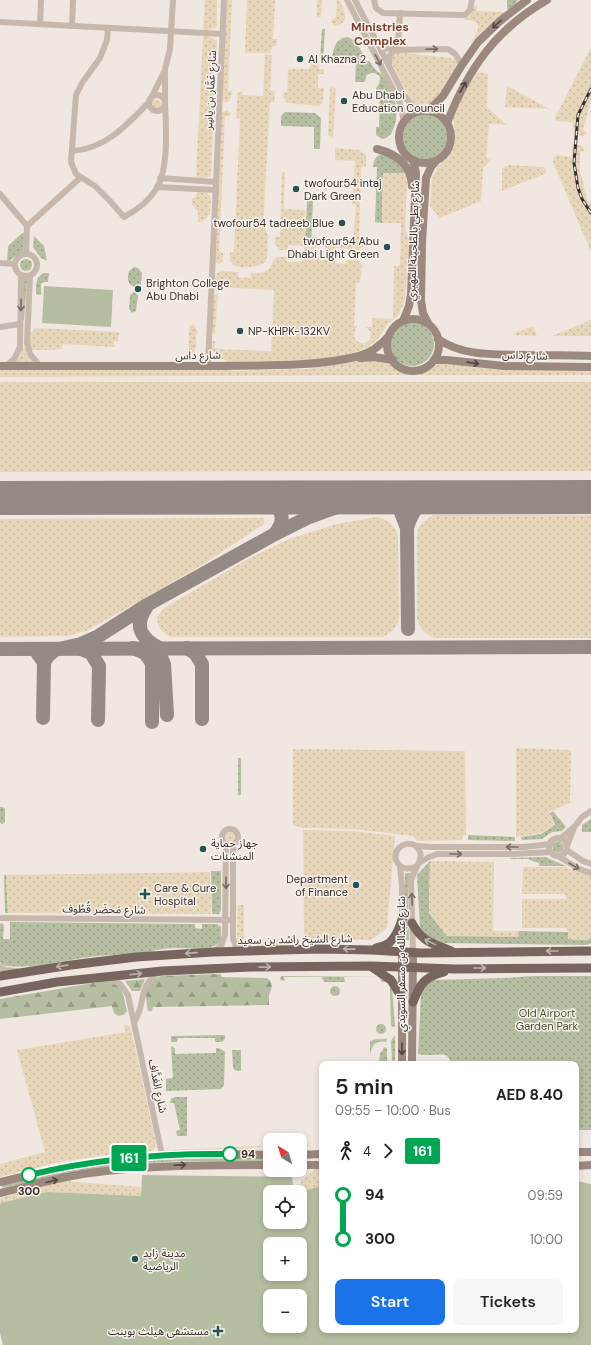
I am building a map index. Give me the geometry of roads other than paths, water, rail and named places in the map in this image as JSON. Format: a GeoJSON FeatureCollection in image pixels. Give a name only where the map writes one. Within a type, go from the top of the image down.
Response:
{"type":"FeatureCollection","features":[{"type":"Feature","properties":{"kind":"main road"},"geometry":{"type":"LineString","coordinates":[[372,950],[390,942],[399,927],[402,916]]}},
{"type":"Feature","properties":{"kind":"main road"},"geometry":{"type":"LineString","coordinates":[[412,923],[422,938],[454,952]]}},
{"type":"Feature","properties":{"kind":"main road","name":"شارع الشيخ راشد بن سعيد"},"geometry":{"type":"LineString","coordinates":[[0,976],[136,958],[214,952],[319,949],[402,952],[591,951]]}},
{"type":"Feature","properties":{"kind":"main road"},"geometry":{"type":"LineString","coordinates":[[371,966],[391,980],[402,998]]}},
{"type":"Feature","properties":{"kind":"main road"},"geometry":{"type":"LineString","coordinates":[[0,992],[57,982],[162,971],[251,967],[371,966],[456,969],[591,968]]}},
{"type":"Feature","properties":{"kind":"main road"},"geometry":{"type":"LineString","coordinates":[[413,1002],[420,986],[429,977],[456,969]]}},
{"type":"Feature","properties":{"kind":"street"},"geometry":{"type":"LineString","coordinates":[[40,24],[41,0]]}},
{"type":"Feature","properties":{"kind":"street"},"geometry":{"type":"LineString","coordinates":[[72,26],[74,0]]}},
{"type":"Feature","properties":{"kind":"street"},"geometry":{"type":"LineString","coordinates":[[166,126],[161,115],[149,106],[150,100],[165,69],[170,49],[173,0]]}},
{"type":"Feature","properties":{"kind":"street","name":"شارع عَمَّار بن ياسِر"},"geometry":{"type":"LineString","coordinates":[[208,366],[224,0]]}},
{"type":"Feature","properties":{"kind":"street"},"geometry":{"type":"LineString","coordinates":[[347,0],[397,97],[404,122]]}},
{"type":"Feature","properties":{"kind":"street"},"geometry":{"type":"LineString","coordinates":[[356,0],[409,103],[419,112]]}},
{"type":"Feature","properties":{"kind":"street"},"geometry":{"type":"LineString","coordinates":[[374,0],[376,8],[380,11],[463,15],[467,14],[470,10],[472,0]]}},
{"type":"Feature","properties":{"kind":"street"},"geometry":{"type":"LineString","coordinates":[[428,112],[443,96],[478,42],[521,3],[527,0]]}},
{"type":"Feature","properties":{"kind":"street"},"geometry":{"type":"LineString","coordinates":[[446,123],[473,68],[493,41],[515,22],[547,0]]}},
{"type":"Feature","properties":{"kind":"street"},"geometry":{"type":"LineString","coordinates":[[389,65],[390,55],[398,45],[397,37],[400,13]]}},
{"type":"Feature","properties":{"kind":"street"},"geometry":{"type":"LineString","coordinates":[[0,22],[223,34]]}},
{"type":"Feature","properties":{"kind":"street"},"geometry":{"type":"LineString","coordinates":[[108,28],[107,40],[100,58],[78,89],[76,95],[71,162],[73,170],[80,178],[95,186],[124,217],[143,204],[157,187],[160,178],[165,152],[165,69]]}},
{"type":"Feature","properties":{"kind":"street"},"geometry":{"type":"LineString","coordinates":[[380,49],[392,47],[397,37]]}},
{"type":"Feature","properties":{"kind":"street"},"geometry":{"type":"LineString","coordinates":[[395,50],[448,49],[455,54],[462,65]]}},
{"type":"Feature","properties":{"kind":"street"},"geometry":{"type":"LineString","coordinates":[[72,151],[92,148],[116,134],[129,124],[150,100],[158,96],[165,102]]}},
{"type":"Feature","properties":{"kind":"street"},"geometry":{"type":"LineString","coordinates":[[135,116],[145,111],[162,109],[165,102]]}},
{"type":"Feature","properties":{"kind":"street"},"geometry":{"type":"LineString","coordinates":[[419,112],[428,112],[440,116],[450,131],[450,144],[446,152],[436,161],[425,163],[413,160],[403,152],[399,134],[404,122],[419,112]]}},
{"type":"Feature","properties":{"kind":"street"},"geometry":{"type":"LineString","coordinates":[[377,149],[393,154],[405,166],[412,182],[414,206]]}},
{"type":"Feature","properties":{"kind":"street","name":"شارع بطي بالطحينة المهيري"},"geometry":{"type":"LineString","coordinates":[[403,321],[409,306],[411,294],[416,173],[413,160]]}},
{"type":"Feature","properties":{"kind":"street","name":"شارع بطي بالطحينة المهيري"},"geometry":{"type":"LineString","coordinates":[[428,323],[423,313],[421,301],[423,227],[426,178],[431,167],[436,161]]}},
{"type":"Feature","properties":{"kind":"street"},"geometry":{"type":"LineString","coordinates":[[26,254],[28,226],[80,178]]}},
{"type":"Feature","properties":{"kind":"street"},"geometry":{"type":"LineString","coordinates":[[160,178],[216,182]]}},
{"type":"Feature","properties":{"kind":"street"},"geometry":{"type":"LineString","coordinates":[[180,180],[177,184],[180,188]]}},
{"type":"Feature","properties":{"kind":"street"},"geometry":{"type":"LineString","coordinates":[[157,187],[216,190]]}},
{"type":"Feature","properties":{"kind":"street"},"geometry":{"type":"LineString","coordinates":[[0,194],[28,226]]}},
{"type":"Feature","properties":{"kind":"street"},"geometry":{"type":"LineString","coordinates":[[26,254],[34,258],[37,264],[36,271],[30,276],[21,275],[17,272],[15,264],[18,258],[26,254]]}},
{"type":"Feature","properties":{"kind":"street"},"geometry":{"type":"LineString","coordinates":[[0,263],[15,264]]}},
{"type":"Feature","properties":{"kind":"street"},"geometry":{"type":"LineString","coordinates":[[2,368],[11,362],[17,355],[20,343],[21,275]]}},
{"type":"Feature","properties":{"kind":"street"},"geometry":{"type":"LineString","coordinates":[[30,276],[27,343],[30,354],[40,366]]}},
{"type":"Feature","properties":{"kind":"street"},"geometry":{"type":"LineString","coordinates":[[416,319],[428,323],[436,332],[438,339],[439,348],[434,360],[424,368],[415,370],[403,368],[393,360],[388,349],[389,336],[396,326],[403,321],[416,319]]}},
{"type":"Feature","properties":{"kind":"street"},"geometry":{"type":"LineString","coordinates":[[0,327],[28,323]]}},
{"type":"Feature","properties":{"kind":"street","name":"شارع داس"},"geometry":{"type":"LineString","coordinates":[[2,368],[40,366],[279,365],[353,357],[364,354],[375,348],[389,336]]}},
{"type":"Feature","properties":{"kind":"street","name":"شارع داس"},"geometry":{"type":"LineString","coordinates":[[438,339],[453,348],[486,354],[591,356]]}},
{"type":"Feature","properties":{"kind":"street"},"geometry":{"type":"LineString","coordinates":[[20,343],[27,343]]}},
{"type":"Feature","properties":{"kind":"street","name":"شارع داس"},"geometry":{"type":"LineString","coordinates":[[2,368],[274,369],[314,366],[367,357],[393,360]]}},
{"type":"Feature","properties":{"kind":"street","name":"شارع داس"},"geometry":{"type":"LineString","coordinates":[[434,360],[504,366],[591,367]]}},
{"type":"Feature","properties":{"kind":"street"},"geometry":{"type":"LineString","coordinates":[[591,811],[582,817],[575,826],[560,839],[555,840],[551,844],[524,847],[427,847],[406,844],[401,846],[396,857],[400,866],[408,869],[429,856],[438,854],[512,854],[551,852],[579,869],[591,873]]}},
{"type":"Feature","properties":{"kind":"street"},"geometry":{"type":"LineString","coordinates":[[558,856],[563,855],[567,848],[575,826]]}},
{"type":"Feature","properties":{"kind":"street"},"geometry":{"type":"LineString","coordinates":[[214,952],[221,946],[225,935],[226,844],[222,839],[222,834],[231,829],[235,831],[238,836],[237,841],[233,845],[233,939],[236,946],[242,952]]}},
{"type":"Feature","properties":{"kind":"street"},"geometry":{"type":"LineString","coordinates":[[560,839],[565,841],[567,848],[583,861],[591,864]]}},
{"type":"Feature","properties":{"kind":"street"},"geometry":{"type":"LineString","coordinates":[[226,844],[233,845]]}},
{"type":"Feature","properties":{"kind":"street"},"geometry":{"type":"LineString","coordinates":[[551,844],[551,852]]}},
{"type":"Feature","properties":{"kind":"street"},"geometry":{"type":"LineString","coordinates":[[417,846],[421,852],[421,859],[418,864]]}},
{"type":"Feature","properties":{"kind":"street","name":"شارع عبدالله بن مسفر السويدي"},"geometry":{"type":"LineString","coordinates":[[412,1061],[412,881],[418,864]]}},
{"type":"Feature","properties":{"kind":"street","name":"شارع عبدالله بن مسفر السويدي"},"geometry":{"type":"LineString","coordinates":[[400,866],[402,876],[402,1061]]}},
{"type":"Feature","properties":{"kind":"street"},"geometry":{"type":"LineString","coordinates":[[226,868],[233,869]]}},
{"type":"Feature","properties":{"kind":"street","name":"شارع مَحضَر قُطُوف"},"geometry":{"type":"LineString","coordinates":[[0,918],[233,920]]}},
{"type":"Feature","properties":{"kind":"street"},"geometry":{"type":"LineString","coordinates":[[0,967],[5,970],[28,972]]}},
{"type":"Feature","properties":{"kind":"street"},"geometry":{"type":"LineString","coordinates":[[134,1022],[145,986],[153,977],[162,971]]}},
{"type":"Feature","properties":{"kind":"street","name":"شارع الغَدَّاف"},"geometry":{"type":"LineString","coordinates":[[105,977],[120,984],[127,992],[162,1155]]}},
{"type":"Feature","properties":{"kind":"street"},"geometry":{"type":"LineString","coordinates":[[579,1152],[591,1152]]}},
{"type":"Feature","properties":{"kind":"street"},"geometry":{"type":"LineString","coordinates":[[307,1154],[318,1154]]}},
{"type":"Feature","properties":{"kind":"street"},"geometry":{"type":"LineString","coordinates":[[0,1182],[69,1166],[102,1161],[162,1155],[263,1155]]}},
{"type":"Feature","properties":{"kind":"street"},"geometry":{"type":"LineString","coordinates":[[0,1193],[70,1176],[111,1171],[190,1165],[263,1165]]}},
{"type":"Feature","properties":{"kind":"street"},"geometry":{"type":"LineString","coordinates":[[307,1165],[319,1165]]}},
{"type":"Feature","properties":{"kind":"street"},"geometry":{"type":"LineString","coordinates":[[579,1166],[591,1166]]}},
{"type":"Feature","properties":{"kind":"railway"},"geometry":{"type":"LineString","coordinates":[[591,89],[578,115],[574,163],[578,188],[582,199],[591,213]]}},
{"type":"Feature","properties":{"kind":"place","name":"Al Khazna 2"},"geometry":{"type":"Point","coordinates":[300,59]}},
{"type":"Feature","properties":{"kind":"place","name":"Abu Dhabi Education Council"},"geometry":{"type":"Point","coordinates":[344,101]}},
{"type":"Feature","properties":{"kind":"place","name":"twofour54 intaj Dark Green"},"geometry":{"type":"Point","coordinates":[296,189]}},
{"type":"Feature","properties":{"kind":"place","name":"twofour54 tadreeb Blue"},"geometry":{"type":"Point","coordinates":[342,223]}},
{"type":"Feature","properties":{"kind":"place","name":"twofour54 Abu Dhabi Light Green"},"geometry":{"type":"Point","coordinates":[387,247]}},
{"type":"Feature","properties":{"kind":"place","name":"Brighton College Abu Dhabi"},"geometry":{"type":"Point","coordinates":[138,289]}},
{"type":"Feature","properties":{"kind":"place","name":"NP-KHPK-132KV"},"geometry":{"type":"Point","coordinates":[240,331]}},
{"type":"Feature","properties":{"kind":"place","name":"جهاز حماية المنشئات"},"geometry":{"type":"Point","coordinates":[203,849]}},
{"type":"Feature","properties":{"kind":"place","name":"Department of Finance"},"geometry":{"type":"Point","coordinates":[356,885]}},
{"type":"Feature","properties":{"kind":"place","name":"Care & Cure Hospital"},"geometry":{"type":"Point","coordinates":[145,894]}},
{"type":"Feature","properties":{"kind":"place","name":"94"},"geometry":{"type":"Point","coordinates":[230,1154]}},
{"type":"Feature","properties":{"kind":"place","name":"300"},"geometry":{"type":"Point","coordinates":[29,1175]}},
{"type":"Feature","properties":{"kind":"place","name":"مدينة زايد الرياضية"},"geometry":{"type":"Point","coordinates":[135,1259]}},
{"type":"Feature","properties":{"kind":"place","name":"مستشفى هيلث بوينت"},"geometry":{"type":"Point","coordinates":[218,1331]}},
{"type":"Feature","properties":{"kind":"district","name":"Ministries Complex"},"geometry":{"type":"Point","coordinates":[380,34]}},
{"type":"Feature","properties":{"kind":"park label","name":"Old Airport Garden Park"},"geometry":{"type":"Point","coordinates":[547,1019]}}]}
